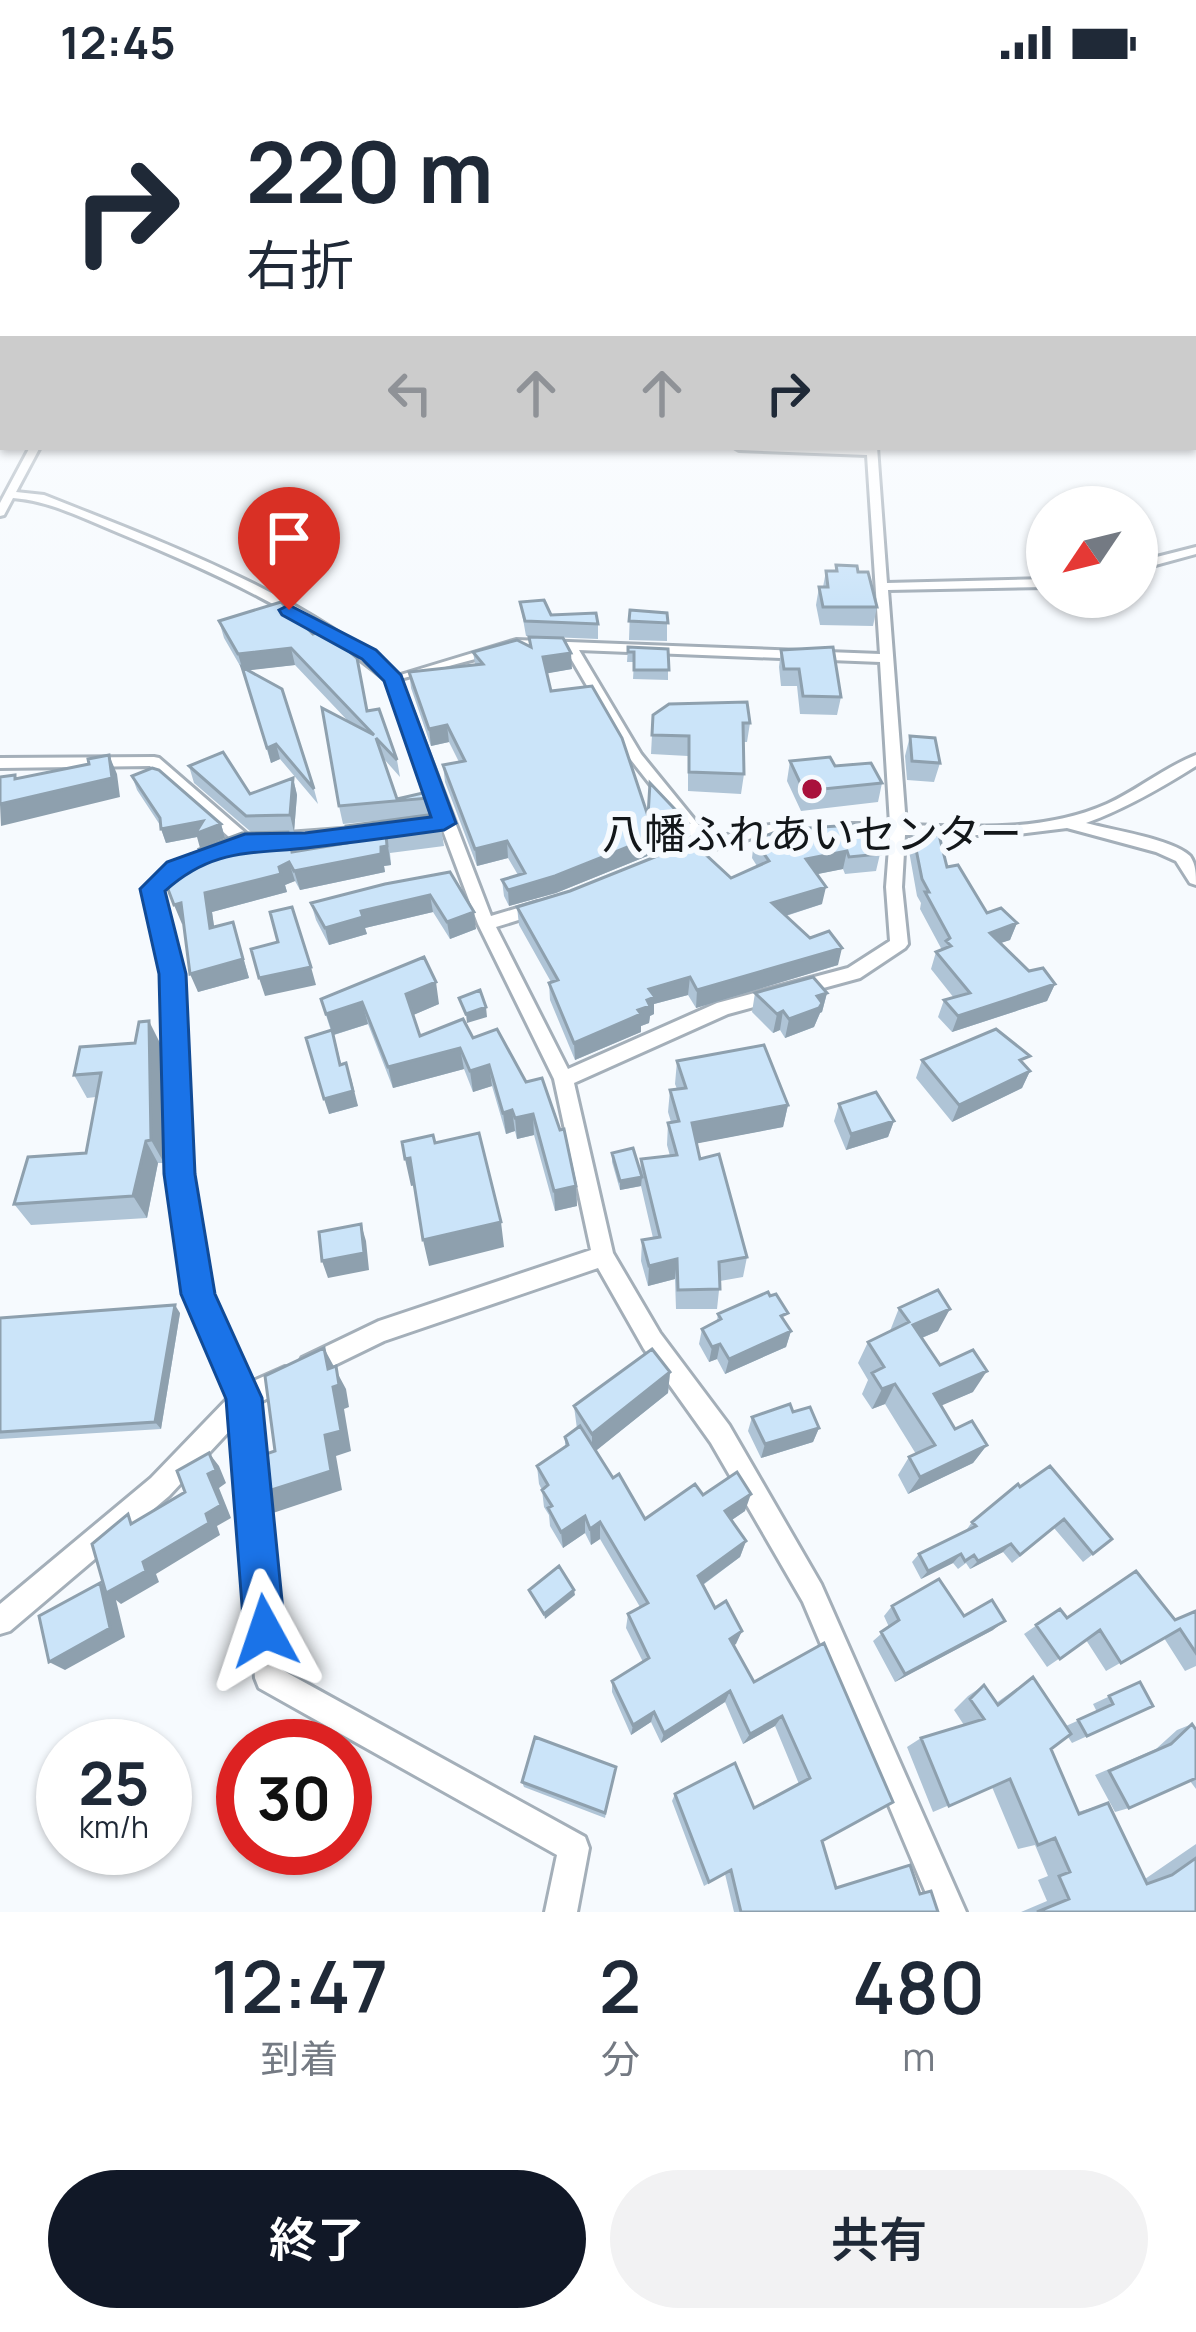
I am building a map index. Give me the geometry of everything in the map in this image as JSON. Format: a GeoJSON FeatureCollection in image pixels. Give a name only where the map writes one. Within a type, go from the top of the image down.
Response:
{"type":"FeatureCollection","features":[{"type":"Feature","properties":{"kind":"street"},"geometry":{"type":"LineString","coordinates":[[0,513],[34,450]]}},
{"type":"Feature","properties":{"kind":"street"},"geometry":{"type":"LineString","coordinates":[[564,1079],[723,1008],[854,973],[899,944],[894,887],[898,828],[872,450]]}},
{"type":"Feature","properties":{"kind":"street"},"geometry":{"type":"LineString","coordinates":[[11,495],[40,497],[249,588],[369,655],[394,680],[485,924],[564,1079],[603,1256],[652,1341],[720,1434],[812,1593],[950,1912]]}},
{"type":"Feature","properties":{"kind":"street"},"geometry":{"type":"LineString","coordinates":[[1158,560],[1196,550]]}},
{"type":"Feature","properties":{"kind":"street"},"geometry":{"type":"LineString","coordinates":[[882,587],[1026,584]]}},
{"type":"Feature","properties":{"kind":"street"},"geometry":{"type":"LineString","coordinates":[[394,680],[516,644],[884,658]]}},
{"type":"Feature","properties":{"kind":"street"},"geometry":{"type":"LineString","coordinates":[[570,646],[635,756],[705,843]]}},
{"type":"Feature","properties":{"kind":"street"},"geometry":{"type":"LineString","coordinates":[[664,860],[705,843],[759,831],[1016,830],[1067,824],[1170,778],[1196,759]]}},
{"type":"Feature","properties":{"kind":"street"},"geometry":{"type":"LineString","coordinates":[[0,764],[154,761],[245,842]]}},
{"type":"Feature","properties":{"kind":"street"},"geometry":{"type":"LineString","coordinates":[[424,825],[444,823]]}},
{"type":"Feature","properties":{"kind":"street"},"geometry":{"type":"LineString","coordinates":[[1067,824],[1161,848],[1182,857],[1196,879]]}},
{"type":"Feature","properties":{"kind":"street"},"geometry":{"type":"LineString","coordinates":[[385,830],[305,841],[245,842],[176,868],[152,889],[172,974],[179,1174],[198,1294],[244,1398],[269,1678],[574,1848],[561,1912]]}},
{"type":"Feature","properties":{"kind":"street"},"geometry":{"type":"LineString","coordinates":[[485,924],[563,901]]}},
{"type":"Feature","properties":{"kind":"street"},"geometry":{"type":"LineString","coordinates":[[0,1622],[160,1487],[244,1398],[380,1332],[603,1256]]}},
{"type":"Feature","properties":{"kind":"building"},"geometry":{"type":"Polygon","coordinates":[[[836,565],[868,572],[877,607],[823,607],[819,587],[828,587],[826,571],[837,571],[836,565]]]}},
{"type":"Feature","properties":{"kind":"building"},"geometry":{"type":"Polygon","coordinates":[[[544,600],[551,615],[596,613],[598,624],[525,621],[520,602],[544,600]]]}},
{"type":"Feature","properties":{"kind":"building"},"geometry":{"type":"Polygon","coordinates":[[[281,602],[313,634],[324,630],[357,658],[367,711],[379,709],[397,760],[376,738],[397,799],[427,792],[429,798],[339,806],[322,708],[374,735],[291,648],[238,654],[219,621],[281,602]]]}},
{"type":"Feature","properties":{"kind":"building"},"geometry":{"type":"Polygon","coordinates":[[[630,610],[667,613],[668,623],[629,621],[630,610]]]}},
{"type":"Feature","properties":{"kind":"building"},"geometry":{"type":"Polygon","coordinates":[[[529,637],[563,638],[571,653],[543,657],[551,691],[592,686],[622,738],[648,816],[650,783],[688,823],[508,890],[502,880],[525,873],[507,841],[475,849],[443,765],[465,761],[447,725],[429,729],[409,672],[483,664],[473,652],[517,640],[531,647],[529,637]]]}},
{"type":"Feature","properties":{"kind":"building"},"geometry":{"type":"Polygon","coordinates":[[[628,647],[668,649],[669,670],[634,670],[634,652],[628,652],[628,647]]]}},
{"type":"Feature","properties":{"kind":"building"},"geometry":{"type":"Polygon","coordinates":[[[833,647],[841,697],[803,696],[799,669],[784,669],[781,650],[833,647]]]}},
{"type":"Feature","properties":{"kind":"building"},"geometry":{"type":"Polygon","coordinates":[[[242,667],[282,689],[314,789],[276,744],[267,748],[242,667]]]}},
{"type":"Feature","properties":{"kind":"building"},"geometry":{"type":"Polygon","coordinates":[[[747,702],[750,723],[743,723],[744,774],[689,772],[689,736],[652,735],[653,715],[669,704],[747,702]]]}},
{"type":"Feature","properties":{"kind":"building"},"geometry":{"type":"Polygon","coordinates":[[[910,736],[935,738],[940,763],[912,761],[910,736]]]}},
{"type":"Feature","properties":{"kind":"building"},"geometry":{"type":"Polygon","coordinates":[[[223,752],[250,794],[293,778],[290,815],[246,816],[189,766],[223,752]]]}},
{"type":"Feature","properties":{"kind":"building"},"geometry":{"type":"Polygon","coordinates":[[[109,755],[112,778],[0,804],[0,777],[15,775],[15,779],[89,764],[88,759],[109,755]]]}},
{"type":"Feature","properties":{"kind":"building"},"geometry":{"type":"Polygon","coordinates":[[[830,757],[835,766],[871,763],[882,783],[804,791],[790,761],[830,757]]]}},
{"type":"Feature","properties":{"kind":"building"},"geometry":{"type":"Polygon","coordinates":[[[152,768],[221,824],[195,834],[203,821],[161,829],[160,818],[132,776],[152,768]]]}},
{"type":"Feature","properties":{"kind":"building"},"geometry":{"type":"Polygon","coordinates":[[[436,814],[441,827],[386,834],[387,846],[381,847],[381,854],[294,871],[289,862],[279,867],[281,874],[205,893],[210,928],[233,922],[243,959],[190,974],[181,903],[174,905],[161,871],[202,856],[199,849],[242,833],[288,832],[292,852],[347,843],[346,826],[436,814]]]}},
{"type":"Feature","properties":{"kind":"building"},"geometry":{"type":"Polygon","coordinates":[[[865,824],[880,854],[849,857],[847,851],[806,859],[826,887],[772,903],[810,938],[829,931],[842,948],[697,990],[690,977],[649,989],[655,997],[647,1000],[650,1006],[638,1010],[641,1014],[574,1043],[549,983],[558,980],[517,907],[692,842],[731,878],[769,861],[754,840],[781,830],[865,824]]]}},
{"type":"Feature","properties":{"kind":"building"},"geometry":{"type":"Polygon","coordinates":[[[913,834],[939,835],[947,867],[958,865],[987,913],[1001,908],[1017,923],[990,933],[1029,971],[1043,968],[1055,984],[958,1016],[944,1000],[970,993],[936,952],[951,946],[946,941],[950,938],[925,892],[929,892],[913,834]]]}},
{"type":"Feature","properties":{"kind":"building"},"geometry":{"type":"Polygon","coordinates":[[[450,872],[474,912],[447,922],[430,895],[361,911],[363,917],[325,928],[311,903],[385,884],[450,872]]]}},
{"type":"Feature","properties":{"kind":"building"},"geometry":{"type":"Polygon","coordinates":[[[292,907],[311,967],[259,978],[251,949],[278,942],[270,912],[292,907]]]}},
{"type":"Feature","properties":{"kind":"building"},"geometry":{"type":"Polygon","coordinates":[[[424,957],[436,982],[406,994],[420,1036],[463,1019],[473,1038],[497,1029],[526,1082],[542,1078],[560,1130],[564,1129],[576,1186],[554,1191],[533,1114],[515,1118],[512,1110],[503,1113],[489,1065],[470,1071],[460,1048],[388,1067],[362,1002],[326,1014],[321,999],[424,957]]]}},
{"type":"Feature","properties":{"kind":"building"},"geometry":{"type":"Polygon","coordinates":[[[813,977],[827,993],[817,996],[822,1003],[789,1019],[755,993],[813,977]]]}},
{"type":"Feature","properties":{"kind":"building"},"geometry":{"type":"Polygon","coordinates":[[[480,990],[486,1007],[466,1014],[459,998],[480,990]]]}},
{"type":"Feature","properties":{"kind":"building"},"geometry":{"type":"Polygon","coordinates":[[[149,1021],[151,1140],[146,1141],[133,1196],[14,1204],[28,1157],[86,1153],[101,1073],[74,1075],[80,1047],[135,1043],[139,1022],[149,1021]]]}},
{"type":"Feature","properties":{"kind":"building"},"geometry":{"type":"Polygon","coordinates":[[[996,1029],[1030,1056],[1020,1060],[1030,1071],[959,1105],[922,1060],[996,1029]]]}},
{"type":"Feature","properties":{"kind":"building"},"geometry":{"type":"Polygon","coordinates":[[[332,1030],[340,1065],[346,1063],[353,1091],[324,1099],[306,1038],[332,1030]]]}},
{"type":"Feature","properties":{"kind":"building"},"geometry":{"type":"Polygon","coordinates":[[[764,1045],[788,1105],[692,1123],[700,1159],[719,1154],[747,1257],[719,1262],[720,1289],[678,1290],[677,1259],[649,1266],[642,1240],[660,1237],[641,1159],[677,1155],[668,1123],[679,1121],[670,1090],[686,1088],[677,1061],[764,1045]]]}},
{"type":"Feature","properties":{"kind":"building"},"geometry":{"type":"Polygon","coordinates":[[[876,1092],[894,1121],[851,1134],[839,1104],[876,1092]]]}},
{"type":"Feature","properties":{"kind":"building"},"geometry":{"type":"Polygon","coordinates":[[[479,1133],[501,1222],[423,1240],[410,1158],[405,1159],[402,1142],[433,1135],[435,1143],[479,1133]]]}},
{"type":"Feature","properties":{"kind":"building"},"geometry":{"type":"Polygon","coordinates":[[[633,1148],[642,1177],[620,1181],[612,1153],[633,1148]]]}},
{"type":"Feature","properties":{"kind":"building"},"geometry":{"type":"Polygon","coordinates":[[[361,1224],[364,1253],[322,1261],[319,1232],[361,1224]]]}},
{"type":"Feature","properties":{"kind":"building"},"geometry":{"type":"Polygon","coordinates":[[[938,1290],[950,1309],[913,1325],[940,1365],[973,1350],[987,1371],[934,1394],[955,1429],[972,1421],[987,1445],[920,1477],[909,1457],[935,1445],[895,1384],[882,1389],[872,1373],[884,1367],[868,1342],[909,1322],[899,1308],[938,1290]]]}},
{"type":"Feature","properties":{"kind":"building"},"geometry":{"type":"Polygon","coordinates":[[[768,1292],[776,1294],[788,1313],[781,1316],[791,1331],[729,1359],[720,1344],[712,1347],[702,1329],[721,1319],[718,1314],[768,1292]]]}},
{"type":"Feature","properties":{"kind":"building"},"geometry":{"type":"Polygon","coordinates":[[[175,1305],[155,1422],[0,1432],[0,1318],[175,1305]]]}},
{"type":"Feature","properties":{"kind":"building"},"geometry":{"type":"Polygon","coordinates":[[[324,1348],[328,1369],[336,1366],[339,1385],[333,1387],[341,1431],[325,1435],[331,1471],[259,1494],[254,1458],[275,1451],[265,1376],[324,1348]]]}},
{"type":"Feature","properties":{"kind":"building"},"geometry":{"type":"Polygon","coordinates":[[[652,1349],[670,1372],[592,1434],[574,1406],[652,1349]]]}},
{"type":"Feature","properties":{"kind":"building"},"geometry":{"type":"Polygon","coordinates":[[[790,1404],[793,1412],[810,1407],[819,1428],[765,1444],[752,1417],[790,1404]]]}},
{"type":"Feature","properties":{"kind":"building"},"geometry":{"type":"Polygon","coordinates":[[[580,1426],[613,1478],[619,1474],[645,1519],[695,1484],[703,1495],[737,1472],[751,1494],[725,1511],[746,1541],[698,1576],[715,1608],[726,1601],[742,1631],[730,1639],[754,1682],[824,1643],[893,1802],[822,1841],[836,1888],[910,1865],[920,1894],[931,1891],[938,1912],[741,1912],[731,1870],[709,1882],[675,1794],[735,1763],[754,1808],[810,1778],[782,1716],[750,1734],[730,1691],[664,1733],[654,1712],[633,1725],[612,1681],[649,1658],[628,1614],[648,1603],[600,1522],[590,1529],[585,1516],[561,1532],[548,1508],[552,1506],[542,1490],[548,1485],[537,1466],[568,1445],[565,1437],[580,1426]]]}},
{"type":"Feature","properties":{"kind":"building"},"geometry":{"type":"Polygon","coordinates":[[[209,1453],[216,1470],[208,1474],[221,1505],[206,1514],[209,1523],[143,1562],[146,1571],[106,1593],[92,1544],[128,1514],[131,1524],[185,1492],[177,1471],[209,1453]]]}},
{"type":"Feature","properties":{"kind":"building"},"geometry":{"type":"Polygon","coordinates":[[[1050,1466],[1112,1539],[1093,1554],[1064,1519],[1020,1555],[1011,1544],[978,1561],[974,1555],[965,1561],[961,1554],[928,1571],[919,1554],[976,1526],[972,1522],[1018,1484],[1050,1466]]]}},
{"type":"Feature","properties":{"kind":"building"},"geometry":{"type":"Polygon","coordinates":[[[559,1566],[574,1590],[544,1614],[529,1590],[559,1566]]]}},
{"type":"Feature","properties":{"kind":"building"},"geometry":{"type":"Polygon","coordinates":[[[1136,1571],[1175,1620],[1196,1611],[1196,1653],[1180,1629],[1121,1663],[1100,1630],[1060,1659],[1036,1625],[1060,1609],[1067,1618],[1136,1571]]]}},
{"type":"Feature","properties":{"kind":"building"},"geometry":{"type":"Polygon","coordinates":[[[939,1579],[964,1616],[992,1600],[1005,1621],[905,1674],[881,1632],[899,1620],[892,1606],[939,1579]]]}},
{"type":"Feature","properties":{"kind":"building"},"geometry":{"type":"Polygon","coordinates":[[[100,1583],[110,1628],[49,1662],[39,1616],[100,1583]]]}},
{"type":"Feature","properties":{"kind":"building"},"geometry":{"type":"Polygon","coordinates":[[[1033,1677],[1071,1734],[1051,1749],[1079,1814],[1108,1803],[1147,1884],[1172,1875],[1196,1858],[1196,1912],[1037,1912],[1069,1899],[1059,1876],[1070,1872],[1055,1838],[1038,1845],[1010,1779],[949,1806],[921,1738],[984,1719],[970,1699],[984,1685],[998,1705],[1033,1677]]]}},
{"type":"Feature","properties":{"kind":"building"},"geometry":{"type":"Polygon","coordinates":[[[1140,1682],[1153,1706],[1087,1736],[1078,1720],[1113,1704],[1109,1696],[1140,1682]]]}},
{"type":"Feature","properties":{"kind":"building"},"geometry":{"type":"Polygon","coordinates":[[[1192,1724],[1196,1778],[1129,1808],[1109,1771],[1171,1744],[1192,1724]]]}},
{"type":"Feature","properties":{"kind":"building"},"geometry":{"type":"Polygon","coordinates":[[[535,1737],[616,1767],[605,1813],[522,1782],[535,1737]]]}},
{"type":"Feature","properties":{"kind":"place","name":"八幡ふれあいセンター"},"geometry":{"type":"Point","coordinates":[812,789]}},
{"type":"Feature","properties":{"kind":"route"},"geometry":{"type":"LineString","coordinates":[[265,1631],[244,1398],[198,1294],[179,1174],[172,974],[152,889],[176,868],[245,842],[305,841],[444,823],[394,680],[369,655],[289,610]]}}]}
